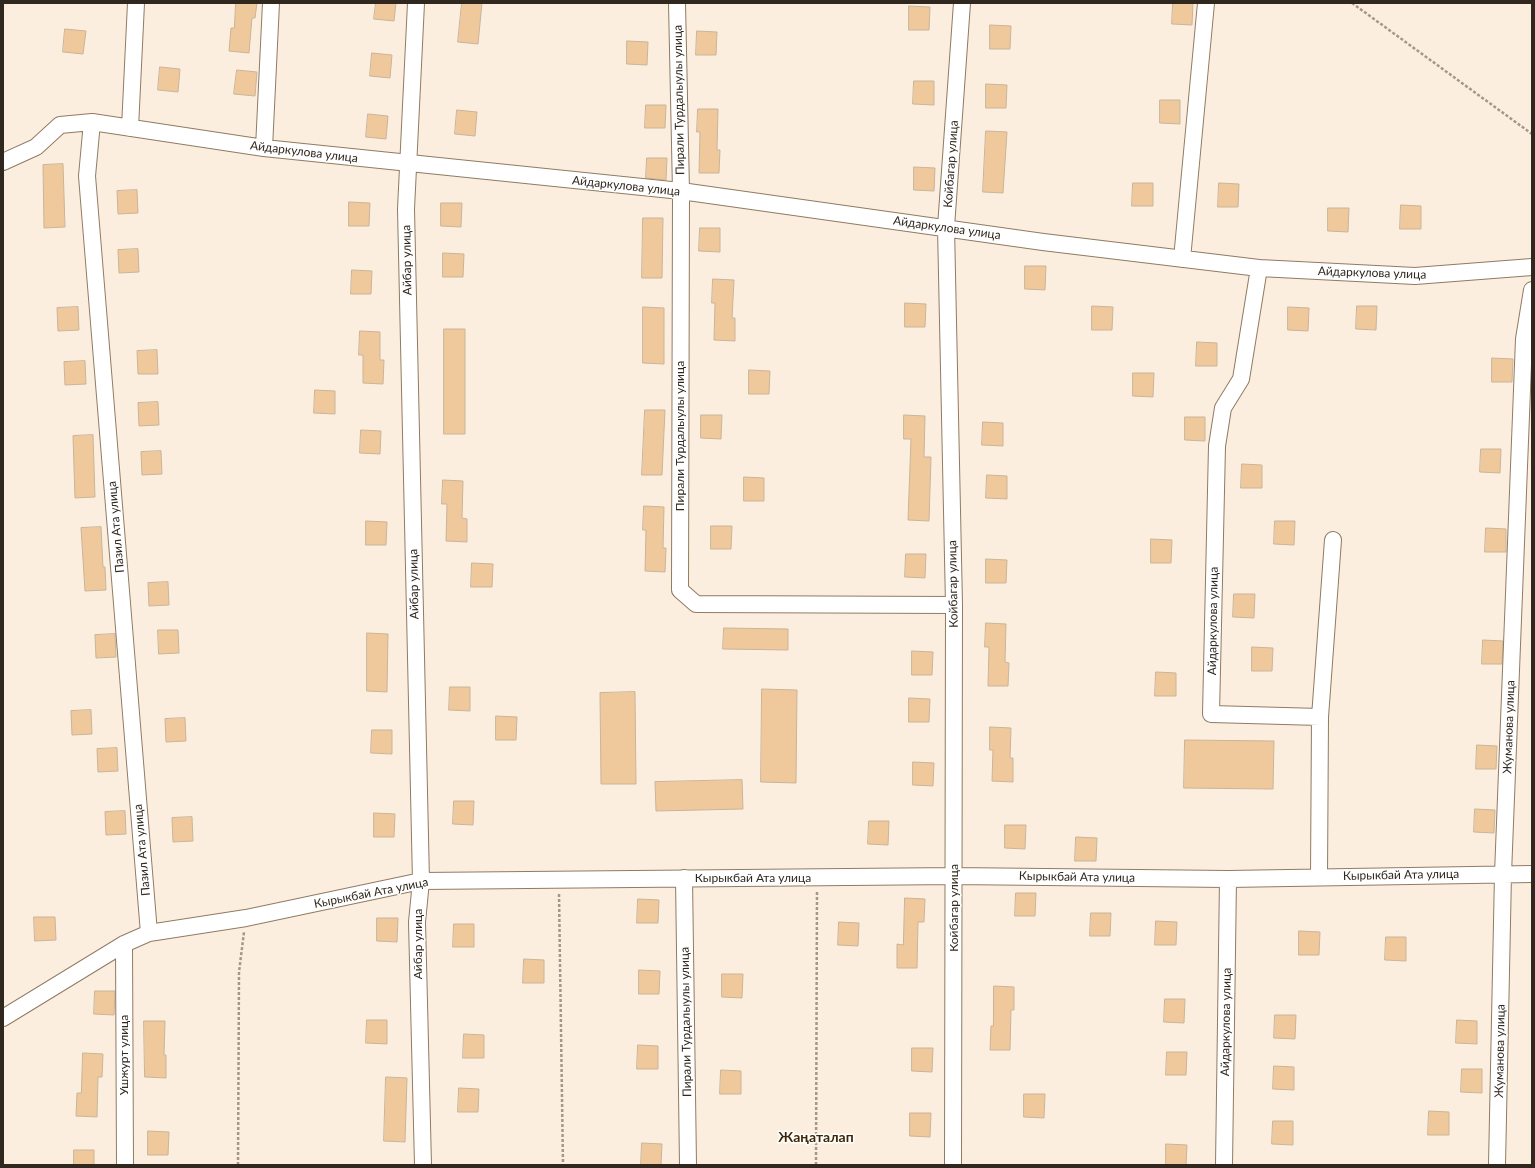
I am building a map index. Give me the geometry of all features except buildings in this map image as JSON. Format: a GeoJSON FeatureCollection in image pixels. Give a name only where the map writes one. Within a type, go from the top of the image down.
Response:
{"type":"FeatureCollection","features":[{"type":"Feature","properties":{"kind":"street"},"geometry":{"type":"LineString","coordinates":[[130,128],[136,3]]}},
{"type":"Feature","properties":{"kind":"street"},"geometry":{"type":"LineString","coordinates":[[264,148],[271,3]]}},
{"type":"Feature","properties":{"kind":"street","name":"Айбар улица"},"geometry":{"type":"LineString","coordinates":[[416,3],[407,164],[406,210],[421,881],[417,922],[423,1165]]}},
{"type":"Feature","properties":{"kind":"street","name":"Пирали Турдалыулы улица"},"geometry":{"type":"LineString","coordinates":[[677,3],[681,191],[680,590],[696,604],[954,605]]}},
{"type":"Feature","properties":{"kind":"street","name":"Койбагар улица"},"geometry":{"type":"LineString","coordinates":[[954,1165],[954,605],[946,228],[962,3]]}},
{"type":"Feature","properties":{"kind":"street"},"geometry":{"type":"LineString","coordinates":[[1182,259],[1206,3]]}},
{"type":"Feature","properties":{"kind":"street","name":"Айдаркулова улица"},"geometry":{"type":"LineString","coordinates":[[3,162],[36,147],[60,125],[92,122],[264,148],[407,164],[681,191],[1043,242],[1259,268],[1415,276],[1532,268]]}},
{"type":"Feature","properties":{"kind":"street","name":"Пазил Ата улица"},"geometry":{"type":"LineString","coordinates":[[92,122],[87,176],[149,933]]}},
{"type":"Feature","properties":{"kind":"street","name":"Айдаркулова улица"},"geometry":{"type":"LineString","coordinates":[[1259,268],[1241,379],[1223,408],[1217,446],[1211,714],[1320,717]]}},
{"type":"Feature","properties":{"kind":"street","name":"Жуманова улица"},"geometry":{"type":"LineString","coordinates":[[1497,1165],[1503,874],[1524,339],[1532,290]]}},
{"type":"Feature","properties":{"kind":"street"},"geometry":{"type":"LineString","coordinates":[[1319,876],[1320,717],[1333,540]]}},
{"type":"Feature","properties":{"kind":"street","name":"Кырыкбай Ата улица"},"geometry":{"type":"LineString","coordinates":[[3,1018],[124,944],[149,933],[246,918],[421,881],[954,876],[1228,879],[1319,876],[1532,874]]}},
{"type":"Feature","properties":{"kind":"street","name":"Пирали Турдалыулы улица"},"geometry":{"type":"LineString","coordinates":[[684,878],[688,1165]]}},
{"type":"Feature","properties":{"kind":"street","name":"Айдаркулова улица"},"geometry":{"type":"LineString","coordinates":[[1224,1165],[1228,879]]}},
{"type":"Feature","properties":{"kind":"street","name":"Ушжурт улица"},"geometry":{"type":"LineString","coordinates":[[124,944],[125,1165]]}},
{"type":"Feature","properties":{"kind":"path"},"geometry":{"type":"LineString","coordinates":[[1352,3],[1532,134]]}},
{"type":"Feature","properties":{"kind":"path"},"geometry":{"type":"LineString","coordinates":[[816,1165],[817,877]]}},
{"type":"Feature","properties":{"kind":"path"},"geometry":{"type":"LineString","coordinates":[[559,880],[563,1165]]}},
{"type":"Feature","properties":{"kind":"path"},"geometry":{"type":"LineString","coordinates":[[238,1165],[239,972],[246,918]]}},
{"type":"Feature","properties":{"kind":"district","name":"Жаңаталап"},"geometry":{"type":"Point","coordinates":[816,1137]}}]}
